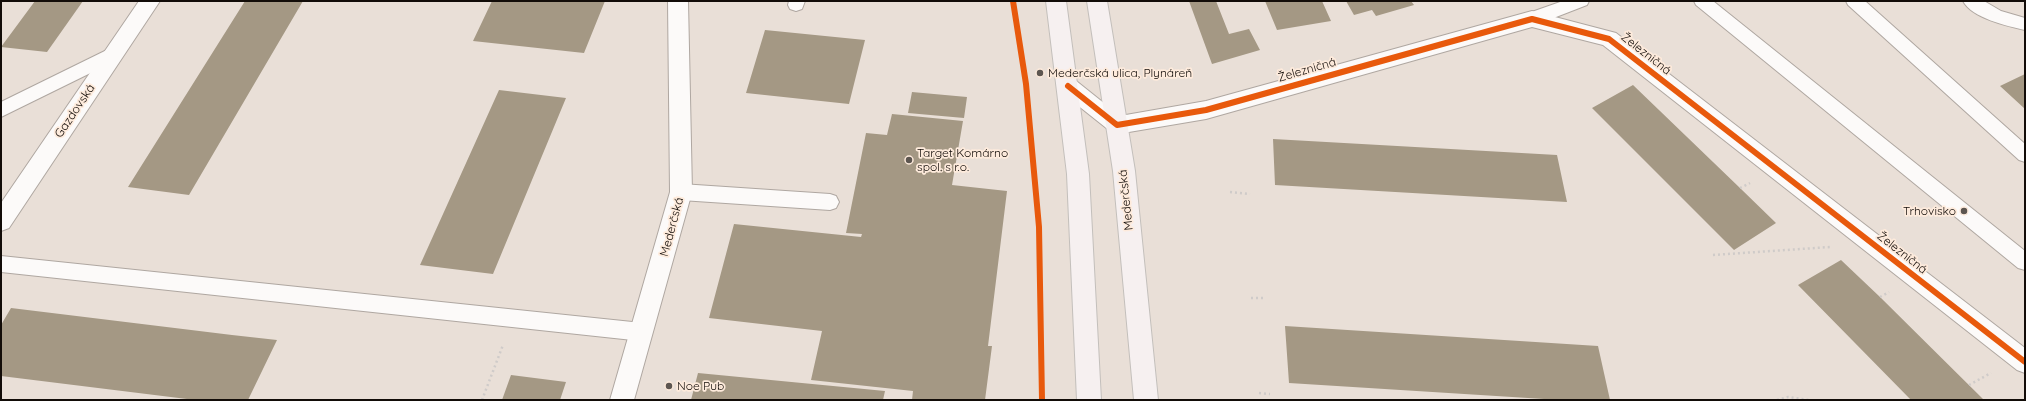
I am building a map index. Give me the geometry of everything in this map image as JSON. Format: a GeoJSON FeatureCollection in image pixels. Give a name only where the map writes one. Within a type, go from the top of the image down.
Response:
{"type":"FeatureCollection","features":[{"type":"Feature","properties":{"kind":"main road"},"geometry":{"type":"LineString","coordinates":[[1056,1],[1078,174],[1089,400]]}},
{"type":"Feature","properties":{"kind":"main road","name":"Mederčská"},"geometry":{"type":"LineString","coordinates":[[1097,1],[1124,172],[1146,400]]}},
{"type":"Feature","properties":{"kind":"street","name":"Gazdovská"},"geometry":{"type":"LineString","coordinates":[[1,221],[150,1]]}},
{"type":"Feature","properties":{"kind":"street","name":"Mederčská"},"geometry":{"type":"LineString","coordinates":[[622,400],[681,192],[678,1]]}},
{"type":"Feature","properties":{"kind":"street","name":"Železničná"},"geometry":{"type":"LineString","coordinates":[[1117,125],[1206,110],[1532,19],[1609,39],[2025,362]]}},
{"type":"Feature","properties":{"kind":"street"},"geometry":{"type":"LineString","coordinates":[[1068,86],[1117,125]]}},
{"type":"Feature","properties":{"kind":"lane"},"geometry":{"type":"LineString","coordinates":[[1532,19],[1581,1]]}},
{"type":"Feature","properties":{"kind":"lane"},"geometry":{"type":"LineString","coordinates":[[1702,1],[2025,262]]}},
{"type":"Feature","properties":{"kind":"lane"},"geometry":{"type":"LineString","coordinates":[[1854,1],[2025,155]]}},
{"type":"Feature","properties":{"kind":"lane"},"geometry":{"type":"LineString","coordinates":[[1970,1],[1996,16],[2023,27]]}},
{"type":"Feature","properties":{"kind":"lane"},"geometry":{"type":"LineString","coordinates":[[1,110],[115,53]]}},
{"type":"Feature","properties":{"kind":"lane"},"geometry":{"type":"LineString","coordinates":[[681,192],[830,202]]}},
{"type":"Feature","properties":{"kind":"lane"},"geometry":{"type":"LineString","coordinates":[[1,264],[642,332]]}},
{"type":"Feature","properties":{"kind":"path"},"geometry":{"type":"LineString","coordinates":[[1230,192],[1250,194]]}},
{"type":"Feature","properties":{"kind":"path"},"geometry":{"type":"LineString","coordinates":[[1713,255],[1837,247]]}},
{"type":"Feature","properties":{"kind":"path"},"geometry":{"type":"LineString","coordinates":[[1251,298],[1265,298]]}},
{"type":"Feature","properties":{"kind":"path"},"geometry":{"type":"LineString","coordinates":[[482,400],[514,318]]}},
{"type":"Feature","properties":{"kind":"path"},"geometry":{"type":"LineString","coordinates":[[1969,385],[1995,370]]}},
{"type":"Feature","properties":{"kind":"path"},"geometry":{"type":"LineString","coordinates":[[1259,393],[1270,394]]}},
{"type":"Feature","properties":{"kind":"path"},"geometry":{"type":"LineString","coordinates":[[1778,400],[1788,396],[1809,400]]}},
{"type":"Feature","properties":{"kind":"building"},"geometry":{"type":"Polygon","coordinates":[[[35,1],[83,1],[47,52],[1,47],[35,1]]]}},
{"type":"Feature","properties":{"kind":"building"},"geometry":{"type":"Polygon","coordinates":[[[245,1],[303,1],[189,195],[128,187],[245,1]]]}},
{"type":"Feature","properties":{"kind":"building"},"geometry":{"type":"Polygon","coordinates":[[[492,1],[605,1],[584,53],[473,41],[492,1]]]}},
{"type":"Feature","properties":{"kind":"building"},"geometry":{"type":"Polygon","coordinates":[[[1189,1],[1216,1],[1229,34],[1249,29],[1260,50],[1212,64],[1189,1]]]}},
{"type":"Feature","properties":{"kind":"building"},"geometry":{"type":"Polygon","coordinates":[[[1265,1],[1322,1],[1331,21],[1277,30],[1265,1]]]}},
{"type":"Feature","properties":{"kind":"building"},"geometry":{"type":"Polygon","coordinates":[[[1346,1],[1411,1],[1414,5],[1376,16],[1372,10],[1354,15],[1346,1]]]}},
{"type":"Feature","properties":{"kind":"building"},"geometry":{"type":"Polygon","coordinates":[[[765,30],[865,40],[849,104],[746,93],[765,30]]]}},
{"type":"Feature","properties":{"kind":"building"},"geometry":{"type":"Polygon","coordinates":[[[2025,74],[2025,109],[2000,86],[2025,74]]]}},
{"type":"Feature","properties":{"kind":"building"},"geometry":{"type":"Polygon","coordinates":[[[1633,85],[1776,223],[1734,250],[1592,108],[1633,85]]]}},
{"type":"Feature","properties":{"kind":"building"},"geometry":{"type":"Polygon","coordinates":[[[499,90],[566,98],[493,274],[420,265],[499,90]]]}},
{"type":"Feature","properties":{"kind":"building"},"geometry":{"type":"Polygon","coordinates":[[[912,92],[967,97],[964,118],[908,113],[912,92]]]}},
{"type":"Feature","properties":{"kind":"building"},"geometry":{"type":"Polygon","coordinates":[[[892,114],[963,121],[952,185],[1007,191],[988,346],[992,346],[985,400],[912,400],[913,391],[811,380],[822,331],[709,318],[734,224],[861,237],[862,234],[846,233],[866,133],[887,135],[892,114]]]}},
{"type":"Feature","properties":{"kind":"building"},"geometry":{"type":"Polygon","coordinates":[[[1273,139],[1557,155],[1567,202],[1275,185],[1273,139]]]}},
{"type":"Feature","properties":{"kind":"building"},"geometry":{"type":"Polygon","coordinates":[[[1841,260],[1984,400],[1911,400],[1798,285],[1841,260]]]}},
{"type":"Feature","properties":{"kind":"building"},"geometry":{"type":"Polygon","coordinates":[[[11,308],[277,340],[248,400],[195,400],[1,376],[1,325],[11,308]]]}},
{"type":"Feature","properties":{"kind":"building"},"geometry":{"type":"Polygon","coordinates":[[[1285,326],[1598,346],[1610,400],[1560,400],[1289,383],[1285,326]]]}},
{"type":"Feature","properties":{"kind":"building"},"geometry":{"type":"Polygon","coordinates":[[[698,373],[885,391],[883,400],[691,400],[698,373]]]}},
{"type":"Feature","properties":{"kind":"building"},"geometry":{"type":"Polygon","coordinates":[[[511,375],[566,382],[560,400],[502,400],[511,375]]]}},
{"type":"Feature","properties":{"kind":"cycle path"},"geometry":{"type":"LineString","coordinates":[[1013,1],[1026,84],[1039,227],[1042,400]]}},
{"type":"Feature","properties":{"kind":"cycle path"},"geometry":{"type":"LineString","coordinates":[[1068,86],[1117,125],[1206,110],[1532,19],[1609,39],[2025,362]]}},
{"type":"Feature","properties":{"kind":"place","name":"Mederčská ulica, Plynáreň"},"geometry":{"type":"Point","coordinates":[1040,73]}},
{"type":"Feature","properties":{"kind":"place","name":"Target Komárno spol. s r.o."},"geometry":{"type":"Point","coordinates":[909,160]}},
{"type":"Feature","properties":{"kind":"place","name":"Trhovisko"},"geometry":{"type":"Point","coordinates":[1964,211]}},
{"type":"Feature","properties":{"kind":"place","name":"Noe Pub"},"geometry":{"type":"Point","coordinates":[669,386]}}]}
